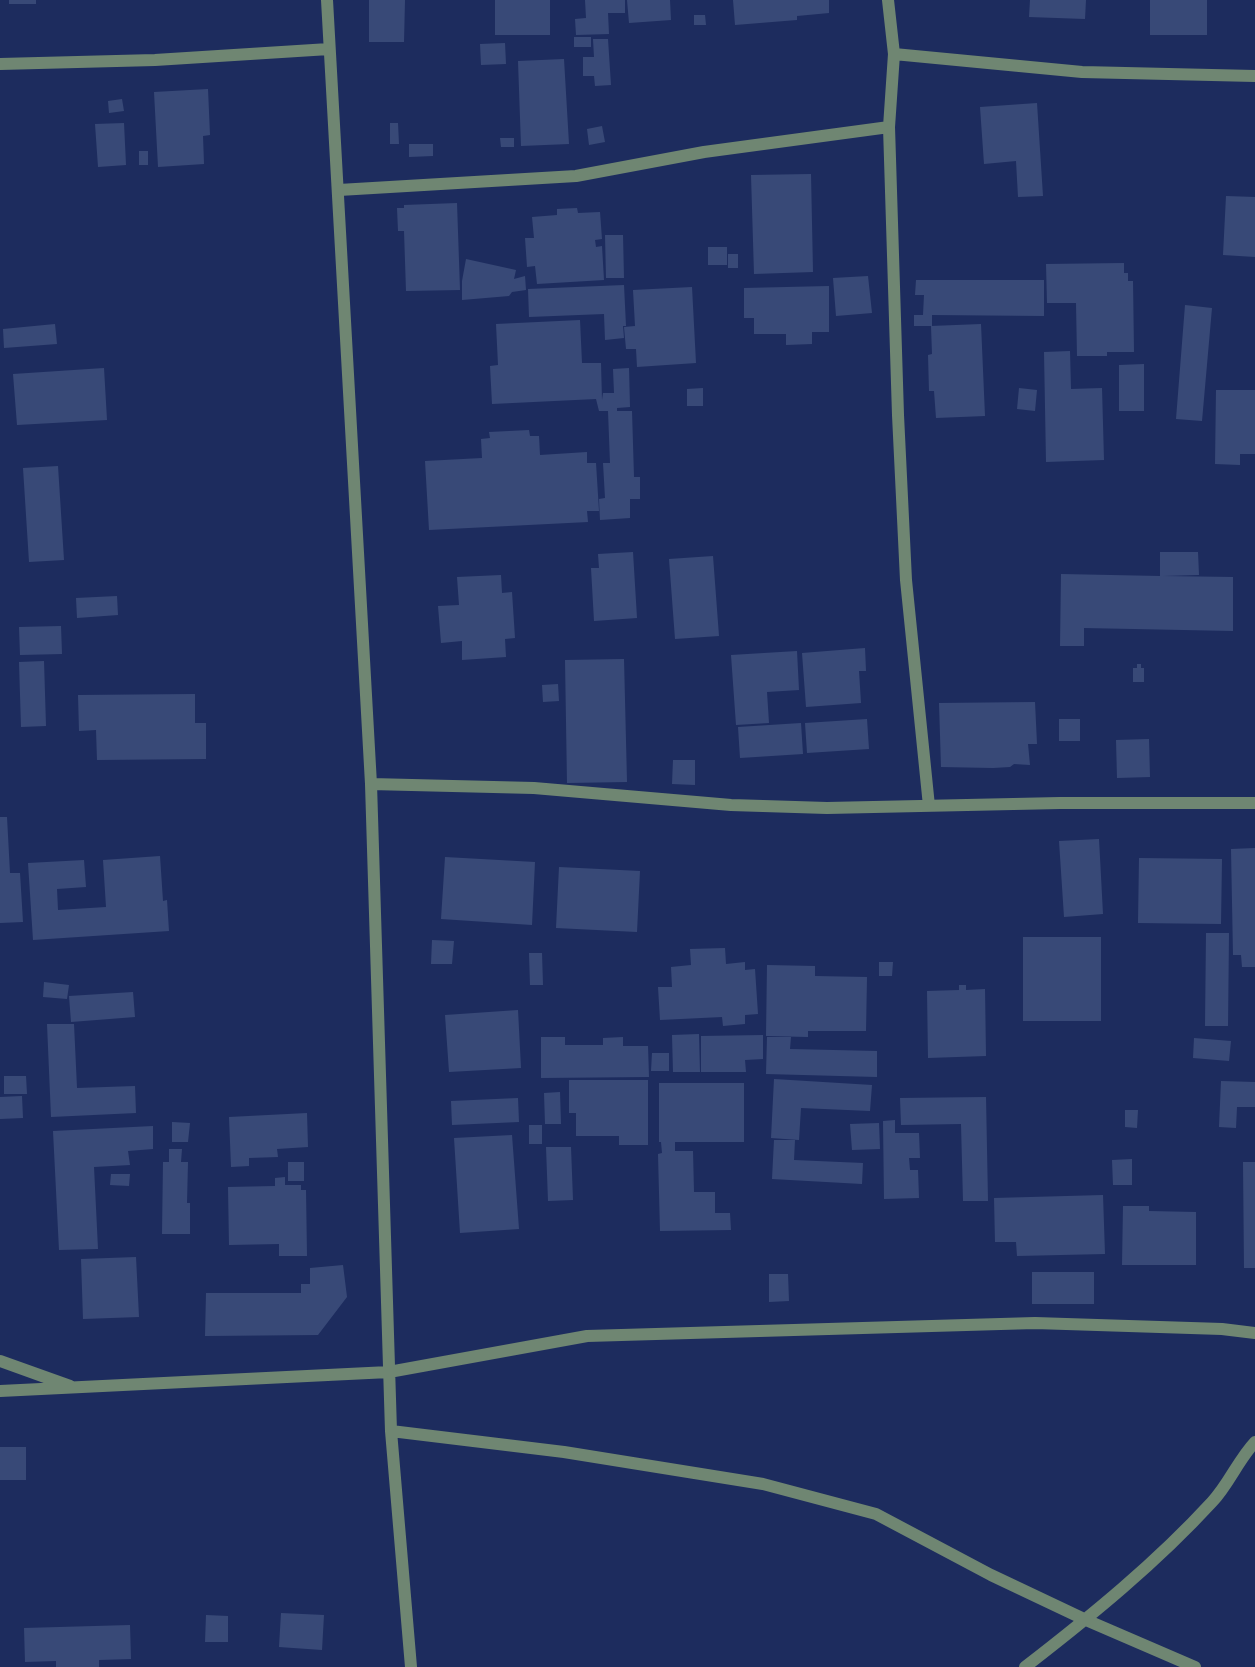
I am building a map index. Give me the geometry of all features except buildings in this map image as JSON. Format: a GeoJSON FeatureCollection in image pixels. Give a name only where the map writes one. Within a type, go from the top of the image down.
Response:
{"type":"FeatureCollection","features":[{"type":"Feature","properties":{"kind":"street"},"geometry":{"type":"LineString","coordinates":[[327,0],[371,784],[391,1431],[411,1667]]}},
{"type":"Feature","properties":{"kind":"street"},"geometry":{"type":"LineString","coordinates":[[888,0],[894,54],[889,127],[897,403],[906,580],[929,806]]}},
{"type":"Feature","properties":{"kind":"street"},"geometry":{"type":"LineString","coordinates":[[0,64],[154,60],[329,49]]}},
{"type":"Feature","properties":{"kind":"street"},"geometry":{"type":"LineString","coordinates":[[894,54],[1082,72],[1255,76]]}},
{"type":"Feature","properties":{"kind":"street"},"geometry":{"type":"LineString","coordinates":[[339,190],[576,176],[705,152],[889,127]]}},
{"type":"Feature","properties":{"kind":"street"},"geometry":{"type":"LineString","coordinates":[[371,784],[534,788],[731,805],[827,808],[1060,803],[1255,803]]}},
{"type":"Feature","properties":{"kind":"street"},"geometry":{"type":"LineString","coordinates":[[0,1391],[78,1389],[389,1372],[587,1336],[1035,1323],[1222,1329],[1255,1333]]}},
{"type":"Feature","properties":{"kind":"street"},"geometry":{"type":"LineString","coordinates":[[0,1361],[78,1389]]}},
{"type":"Feature","properties":{"kind":"street"},"geometry":{"type":"LineString","coordinates":[[391,1431],[564,1452],[763,1484],[876,1514],[991,1575],[1086,1620],[1195,1667]]}},
{"type":"Feature","properties":{"kind":"street"},"geometry":{"type":"LineString","coordinates":[[1025,1667],[1086,1620],[1176,1538],[1214,1500],[1244,1454],[1255,1442]]}}]}
